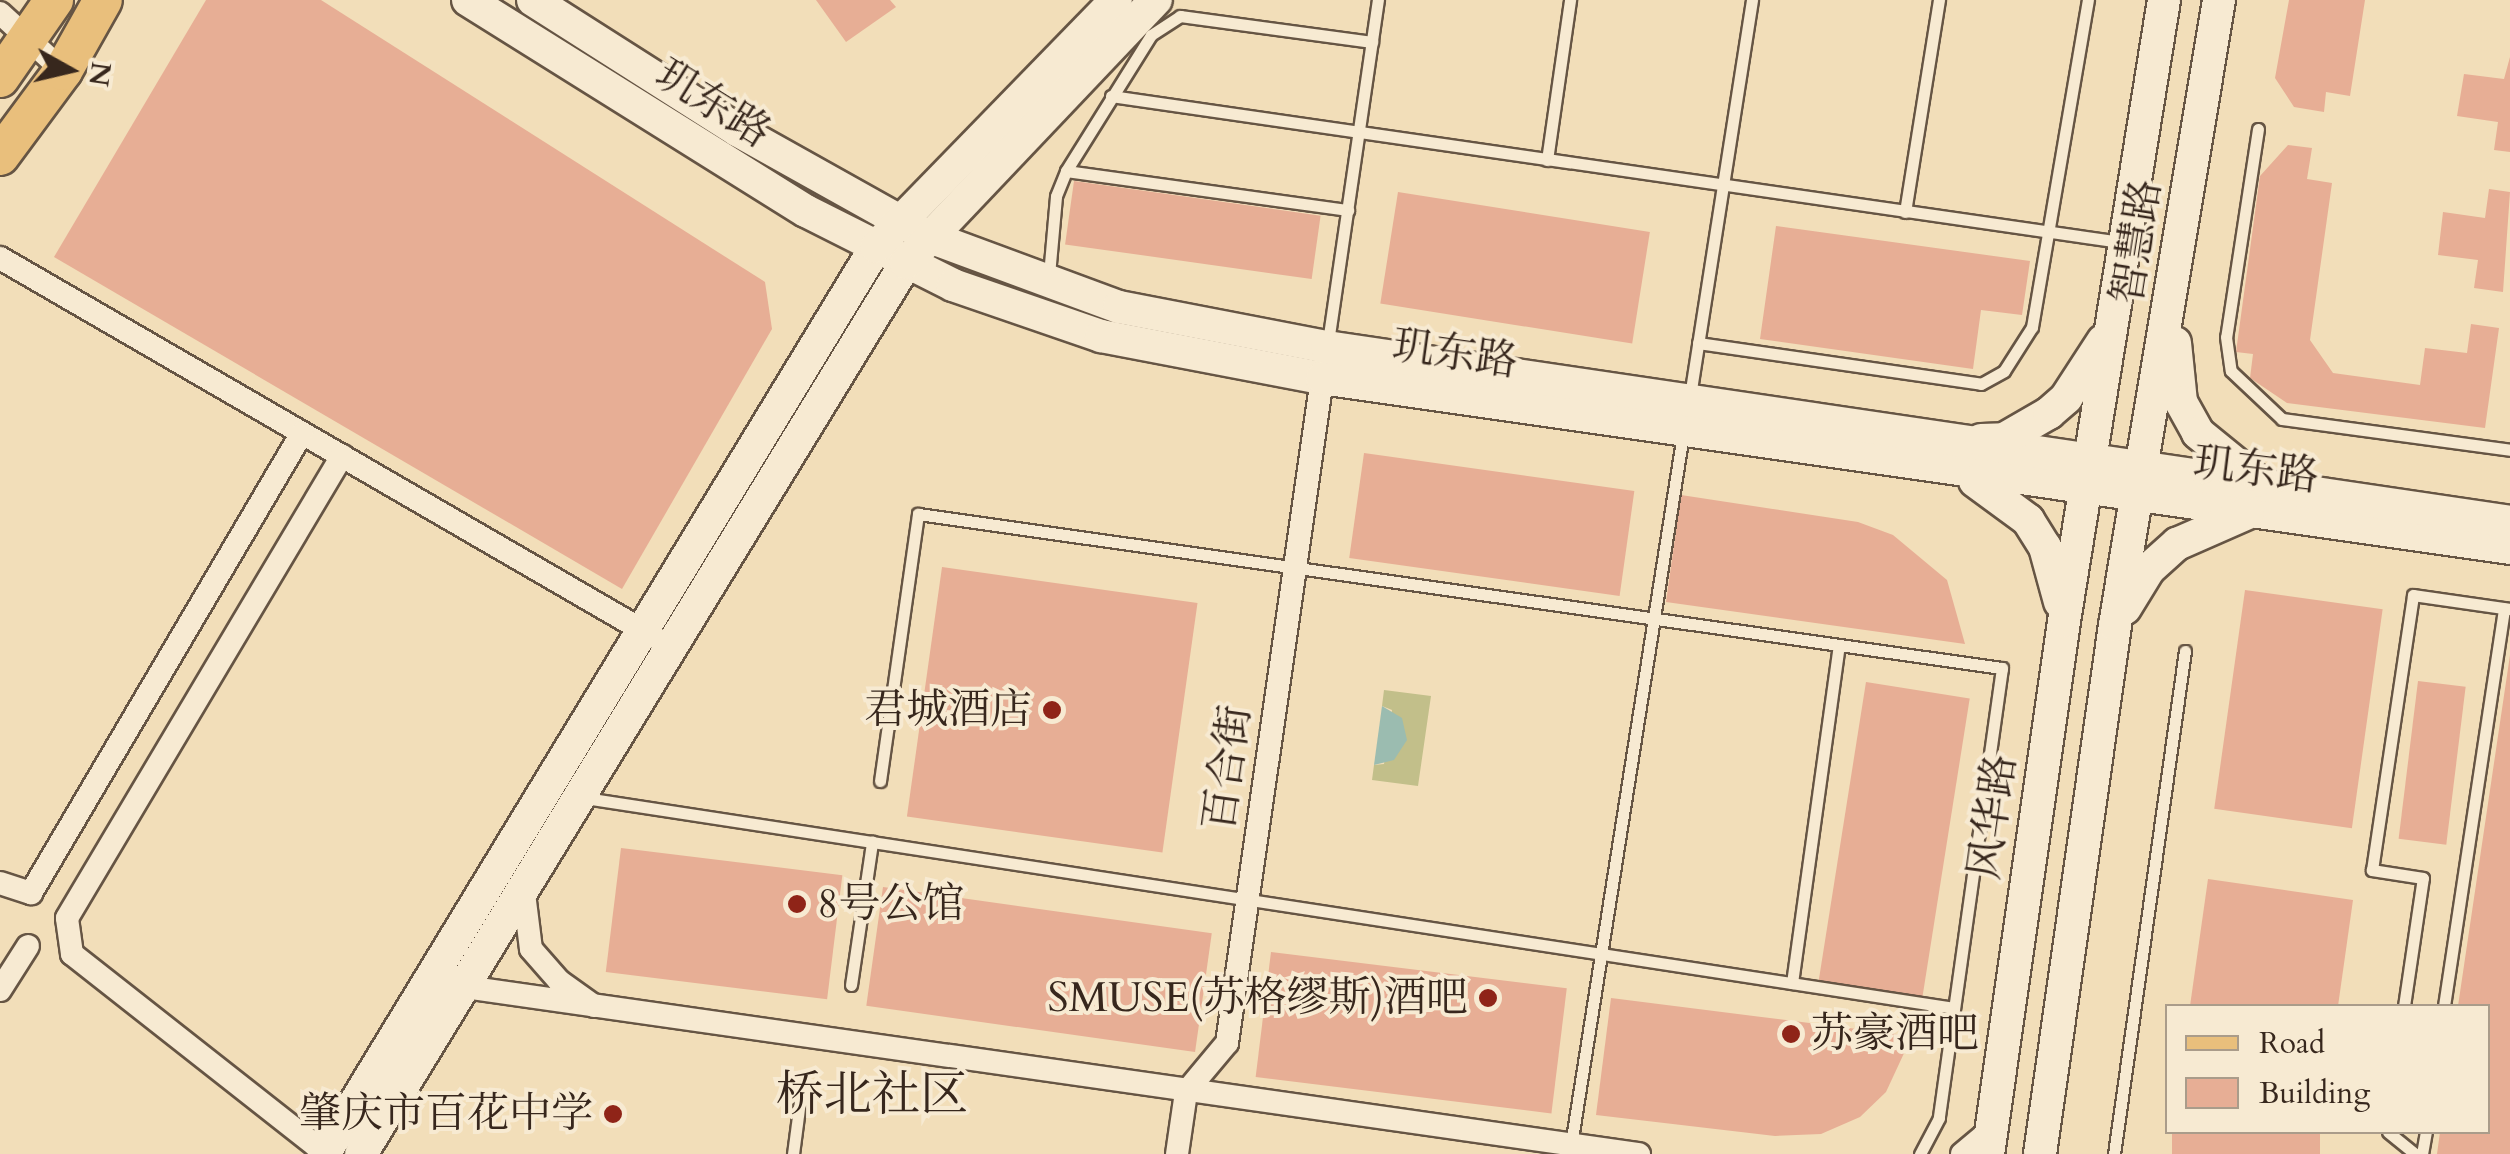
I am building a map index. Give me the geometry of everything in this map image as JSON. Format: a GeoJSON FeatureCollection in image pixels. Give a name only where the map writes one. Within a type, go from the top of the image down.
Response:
{"type":"FeatureCollection","features":[{"type":"Feature","properties":{"kind":"main road"},"geometry":{"type":"LineString","coordinates":[[0,78],[54,0]]}},
{"type":"Feature","properties":{"kind":"main road"},"geometry":{"type":"LineString","coordinates":[[0,156],[63,71],[103,0]]}},
{"type":"Feature","properties":{"kind":"main road","name":"玑东路"},"geometry":{"type":"LineString","coordinates":[[468,0],[718,159],[906,263],[1100,336],[1325,362],[2087,477],[2510,522]]}},
{"type":"Feature","properties":{"kind":"main road","name":"玑东路"},"geometry":{"type":"LineString","coordinates":[[533,0],[737,130],[913,228],[1048,284],[1325,362]]}},
{"type":"Feature","properties":{"kind":"main road"},"geometry":{"type":"LineString","coordinates":[[325,1153],[447,983],[524,888],[906,263],[913,228],[1116,0]]}},
{"type":"Feature","properties":{"kind":"main road"},"geometry":{"type":"LineString","coordinates":[[361,1154],[447,983],[642,630],[876,247],[913,228],[1156,0]]}},
{"type":"Feature","properties":{"kind":"main road","name":"智慧路"},"geometry":{"type":"LineString","coordinates":[[2087,477],[2164,0]]}},
{"type":"Feature","properties":{"kind":"main road","name":"智慧路"},"geometry":{"type":"LineString","coordinates":[[2140,483],[2219,0]]}},
{"type":"Feature","properties":{"kind":"main road"},"geometry":{"type":"LineString","coordinates":[[2115,625],[2149,570],[2177,544],[2259,498],[2198,433],[2181,402],[2170,307]]}},
{"type":"Feature","properties":{"kind":"main road"},"geometry":{"type":"LineString","coordinates":[[2064,622],[2054,573],[2028,520],[1957,457],[2028,429],[2066,398],[2115,320]]}},
{"type":"Feature","properties":{"kind":"main road","name":"风华路"},"geometry":{"type":"LineString","coordinates":[[1990,1141],[2087,477]]}},
{"type":"Feature","properties":{"kind":"main road"},"geometry":{"type":"LineString","coordinates":[[2040,1154],[2115,625],[2140,483]]}},
{"type":"Feature","properties":{"kind":"main road","name":"玑东路"},"geometry":{"type":"LineString","coordinates":[[2259,498],[2510,548]]}},
{"type":"Feature","properties":{"kind":"main road"},"geometry":{"type":"LineString","coordinates":[[2052,698],[2106,705]]}},
{"type":"Feature","properties":{"kind":"street"},"geometry":{"type":"LineString","coordinates":[[0,13],[63,71]]}},
{"type":"Feature","properties":{"kind":"street"},"geometry":{"type":"LineString","coordinates":[[0,258],[672,647]]}},
{"type":"Feature","properties":{"kind":"street","name":"百合街"},"geometry":{"type":"LineString","coordinates":[[1186,1092],[1227,1043],[1325,362]]}},
{"type":"Feature","properties":{"kind":"street"},"geometry":{"type":"LineString","coordinates":[[0,883],[31,893],[302,433]]}},
{"type":"Feature","properties":{"kind":"street"},"geometry":{"type":"LineString","coordinates":[[325,1153],[72,954],[67,918],[342,456]]}},
{"type":"Feature","properties":{"kind":"street"},"geometry":{"type":"LineString","coordinates":[[524,888],[531,949],[558,982],[601,1010]]}},
{"type":"Feature","properties":{"kind":"street"},"geometry":{"type":"LineString","coordinates":[[0,990],[28,946]]}},
{"type":"Feature","properties":{"kind":"street"},"geometry":{"type":"LineString","coordinates":[[447,983],[601,1010],[1639,1154]]}},
{"type":"Feature","properties":{"kind":"street"},"geometry":{"type":"LineString","coordinates":[[1177,1154],[1186,1092]]}},
{"type":"Feature","properties":{"kind":"street"},"geometry":{"type":"LineString","coordinates":[[1962,1154],[1990,1141]]}},
{"type":"Feature","properties":{"kind":"lane"},"geometry":{"type":"LineString","coordinates":[[1325,362],[1378,0]]}},
{"type":"Feature","properties":{"kind":"lane"},"geometry":{"type":"LineString","coordinates":[[1547,160],[1570,0]]}},
{"type":"Feature","properties":{"kind":"lane"},"geometry":{"type":"LineString","coordinates":[[1572,1145],[1752,0]]}},
{"type":"Feature","properties":{"kind":"lane"},"geometry":{"type":"LineString","coordinates":[[1905,212],[1939,0]]}},
{"type":"Feature","properties":{"kind":"lane"},"geometry":{"type":"LineString","coordinates":[[1698,342],[1981,384],[2021,352],[2032,328],[2088,0]]}},
{"type":"Feature","properties":{"kind":"lane"},"geometry":{"type":"LineString","coordinates":[[1048,284],[1056,196],[1066,171],[1151,35],[1180,16],[1372,42]]}},
{"type":"Feature","properties":{"kind":"lane"},"geometry":{"type":"LineString","coordinates":[[1110,96],[2127,243]]}},
{"type":"Feature","properties":{"kind":"lane"},"geometry":{"type":"LineString","coordinates":[[2258,129],[2226,337],[2231,372],[2282,419],[2510,450]]}},
{"type":"Feature","properties":{"kind":"lane"},"geometry":{"type":"LineString","coordinates":[[1066,171],[1348,210]]}},
{"type":"Feature","properties":{"kind":"lane"},"geometry":{"type":"LineString","coordinates":[[880,781],[918,514],[2002,668],[1939,1118],[1920,1154]]}},
{"type":"Feature","properties":{"kind":"lane"},"geometry":{"type":"LineString","coordinates":[[2404,1004],[2423,878],[2372,870],[2413,595],[2507,608],[2444,1004]]}},
{"type":"Feature","properties":{"kind":"lane"},"geometry":{"type":"LineString","coordinates":[[1792,983],[1839,645]]}},
{"type":"Feature","properties":{"kind":"lane"},"geometry":{"type":"LineString","coordinates":[[2114,1154],[2185,651]]}},
{"type":"Feature","properties":{"kind":"lane"},"geometry":{"type":"LineString","coordinates":[[580,797],[1954,1008]]}},
{"type":"Feature","properties":{"kind":"lane"},"geometry":{"type":"LineString","coordinates":[[851,985],[872,842]]}},
{"type":"Feature","properties":{"kind":"lane"},"geometry":{"type":"LineString","coordinates":[[793,1154],[802,1086]]}},
{"type":"Feature","properties":{"kind":"lane"},"geometry":{"type":"LineString","coordinates":[[2391,1134],[2419,1154]]}},
{"type":"Feature","properties":{"kind":"shaded area"},"geometry":{"type":"Polygon","coordinates":[[[1384,690],[1431,696],[1418,786],[1372,780],[1374,765],[1384,764],[1392,710],[1382,706],[1384,690]]]}},
{"type":"Feature","properties":{"kind":"water"},"geometry":{"type":"Polygon","coordinates":[[[1382,706],[1402,718],[1407,740],[1394,760],[1374,765],[1382,706]]]}},
{"type":"Feature","properties":{"kind":"building"},"geometry":{"type":"Polygon","coordinates":[[[206,0],[321,0],[765,282],[772,329],[622,589],[54,257],[206,0]]]}},
{"type":"Feature","properties":{"kind":"building"},"geometry":{"type":"Polygon","coordinates":[[[816,0],[890,0],[896,7],[846,42],[816,0]]]}},
{"type":"Feature","properties":{"kind":"building"},"geometry":{"type":"Polygon","coordinates":[[[2289,0],[2365,0],[2350,96],[2326,92],[2324,112],[2294,107],[2275,78],[2289,0]]]}},
{"type":"Feature","properties":{"kind":"building"},"geometry":{"type":"Polygon","coordinates":[[[2510,57],[2510,152],[2494,150],[2498,122],[2457,116],[2464,74],[2504,79],[2510,57]]]}},
{"type":"Feature","properties":{"kind":"building"},"geometry":{"type":"Polygon","coordinates":[[[2288,145],[2312,148],[2307,179],[2332,183],[2310,340],[2333,373],[2420,385],[2425,348],[2467,353],[2471,324],[2499,328],[2485,428],[2287,403],[2250,378],[2253,354],[2236,352],[2260,176],[2288,145]]]}},
{"type":"Feature","properties":{"kind":"building"},"geometry":{"type":"Polygon","coordinates":[[[1074,181],[1321,216],[1312,279],[1065,244],[1074,181]]]}},
{"type":"Feature","properties":{"kind":"building"},"geometry":{"type":"Polygon","coordinates":[[[2489,189],[2510,192],[2503,292],[2474,288],[2478,260],[2438,255],[2443,212],[2485,218],[2489,189]]]}},
{"type":"Feature","properties":{"kind":"building"},"geometry":{"type":"Polygon","coordinates":[[[1398,192],[1650,232],[1632,343],[1380,304],[1398,192]]]}},
{"type":"Feature","properties":{"kind":"building"},"geometry":{"type":"Polygon","coordinates":[[[1776,226],[2030,261],[2022,315],[1981,310],[1973,369],[1760,339],[1776,226]]]}},
{"type":"Feature","properties":{"kind":"building"},"geometry":{"type":"Polygon","coordinates":[[[1364,453],[1634,491],[1620,596],[1349,558],[1364,453]]]}},
{"type":"Feature","properties":{"kind":"building"},"geometry":{"type":"Polygon","coordinates":[[[1681,495],[1858,522],[1893,535],[1947,580],[1965,644],[1666,602],[1681,495]]]}},
{"type":"Feature","properties":{"kind":"building","name":"君城酒店"},"geometry":{"type":"Polygon","coordinates":[[[942,567],[1197,603],[1162,852],[907,817],[942,567]]]}},
{"type":"Feature","properties":{"kind":"building"},"geometry":{"type":"Polygon","coordinates":[[[2245,590],[2383,609],[2352,828],[2214,809],[2245,590]]]}},
{"type":"Feature","properties":{"kind":"building"},"geometry":{"type":"Polygon","coordinates":[[[2510,655],[2510,1154],[2437,1154],[2440,1134],[2490,1134],[2490,1004],[2458,1004],[2510,655]]]}},
{"type":"Feature","properties":{"kind":"building"},"geometry":{"type":"Polygon","coordinates":[[[2418,681],[2466,687],[2446,845],[2399,839],[2418,681]]]}},
{"type":"Feature","properties":{"kind":"building"},"geometry":{"type":"Polygon","coordinates":[[[1866,682],[1970,698],[1922,1002],[1818,985],[1866,682]]]}},
{"type":"Feature","properties":{"kind":"building"},"geometry":{"type":"Polygon","coordinates":[[[621,848],[842,875],[827,999],[606,972],[621,848]]]}},
{"type":"Feature","properties":{"kind":"building"},"geometry":{"type":"Polygon","coordinates":[[[2208,879],[2353,900],[2338,1004],[2190,1004],[2208,879]]]}},
{"type":"Feature","properties":{"kind":"building"},"geometry":{"type":"Polygon","coordinates":[[[883,887],[1212,933],[1195,1052],[866,1006],[883,887]]]}},
{"type":"Feature","properties":{"kind":"building"},"geometry":{"type":"Polygon","coordinates":[[[1271,952],[1567,988],[1551,1113],[1256,1077],[1271,952]]]}},
{"type":"Feature","properties":{"kind":"building"},"geometry":{"type":"Polygon","coordinates":[[[1611,998],[1912,1036],[1886,1092],[1860,1117],[1821,1134],[1775,1136],[1596,1115],[1611,998]]]}},
{"type":"Feature","properties":{"kind":"building"},"geometry":{"type":"Polygon","coordinates":[[[2172,1134],[2320,1134],[2320,1154],[2172,1154],[2172,1134]]]}},
{"type":"Feature","properties":{"kind":"place","name":"君城酒店"},"geometry":{"type":"Point","coordinates":[1052,710]}},
{"type":"Feature","properties":{"kind":"place","name":"8号公馆"},"geometry":{"type":"Point","coordinates":[797,904]}},
{"type":"Feature","properties":{"kind":"place","name":"SMUSE(苏格缪斯)酒吧"},"geometry":{"type":"Point","coordinates":[1488,998]}},
{"type":"Feature","properties":{"kind":"place","name":"苏豪酒吧"},"geometry":{"type":"Point","coordinates":[1791,1034]}},
{"type":"Feature","properties":{"kind":"place","name":"肇庆市百花中学"},"geometry":{"type":"Point","coordinates":[613,1114]}},
{"type":"Feature","properties":{"kind":"district","name":"桥北社区"},"geometry":{"type":"Point","coordinates":[872,1095]}}]}
